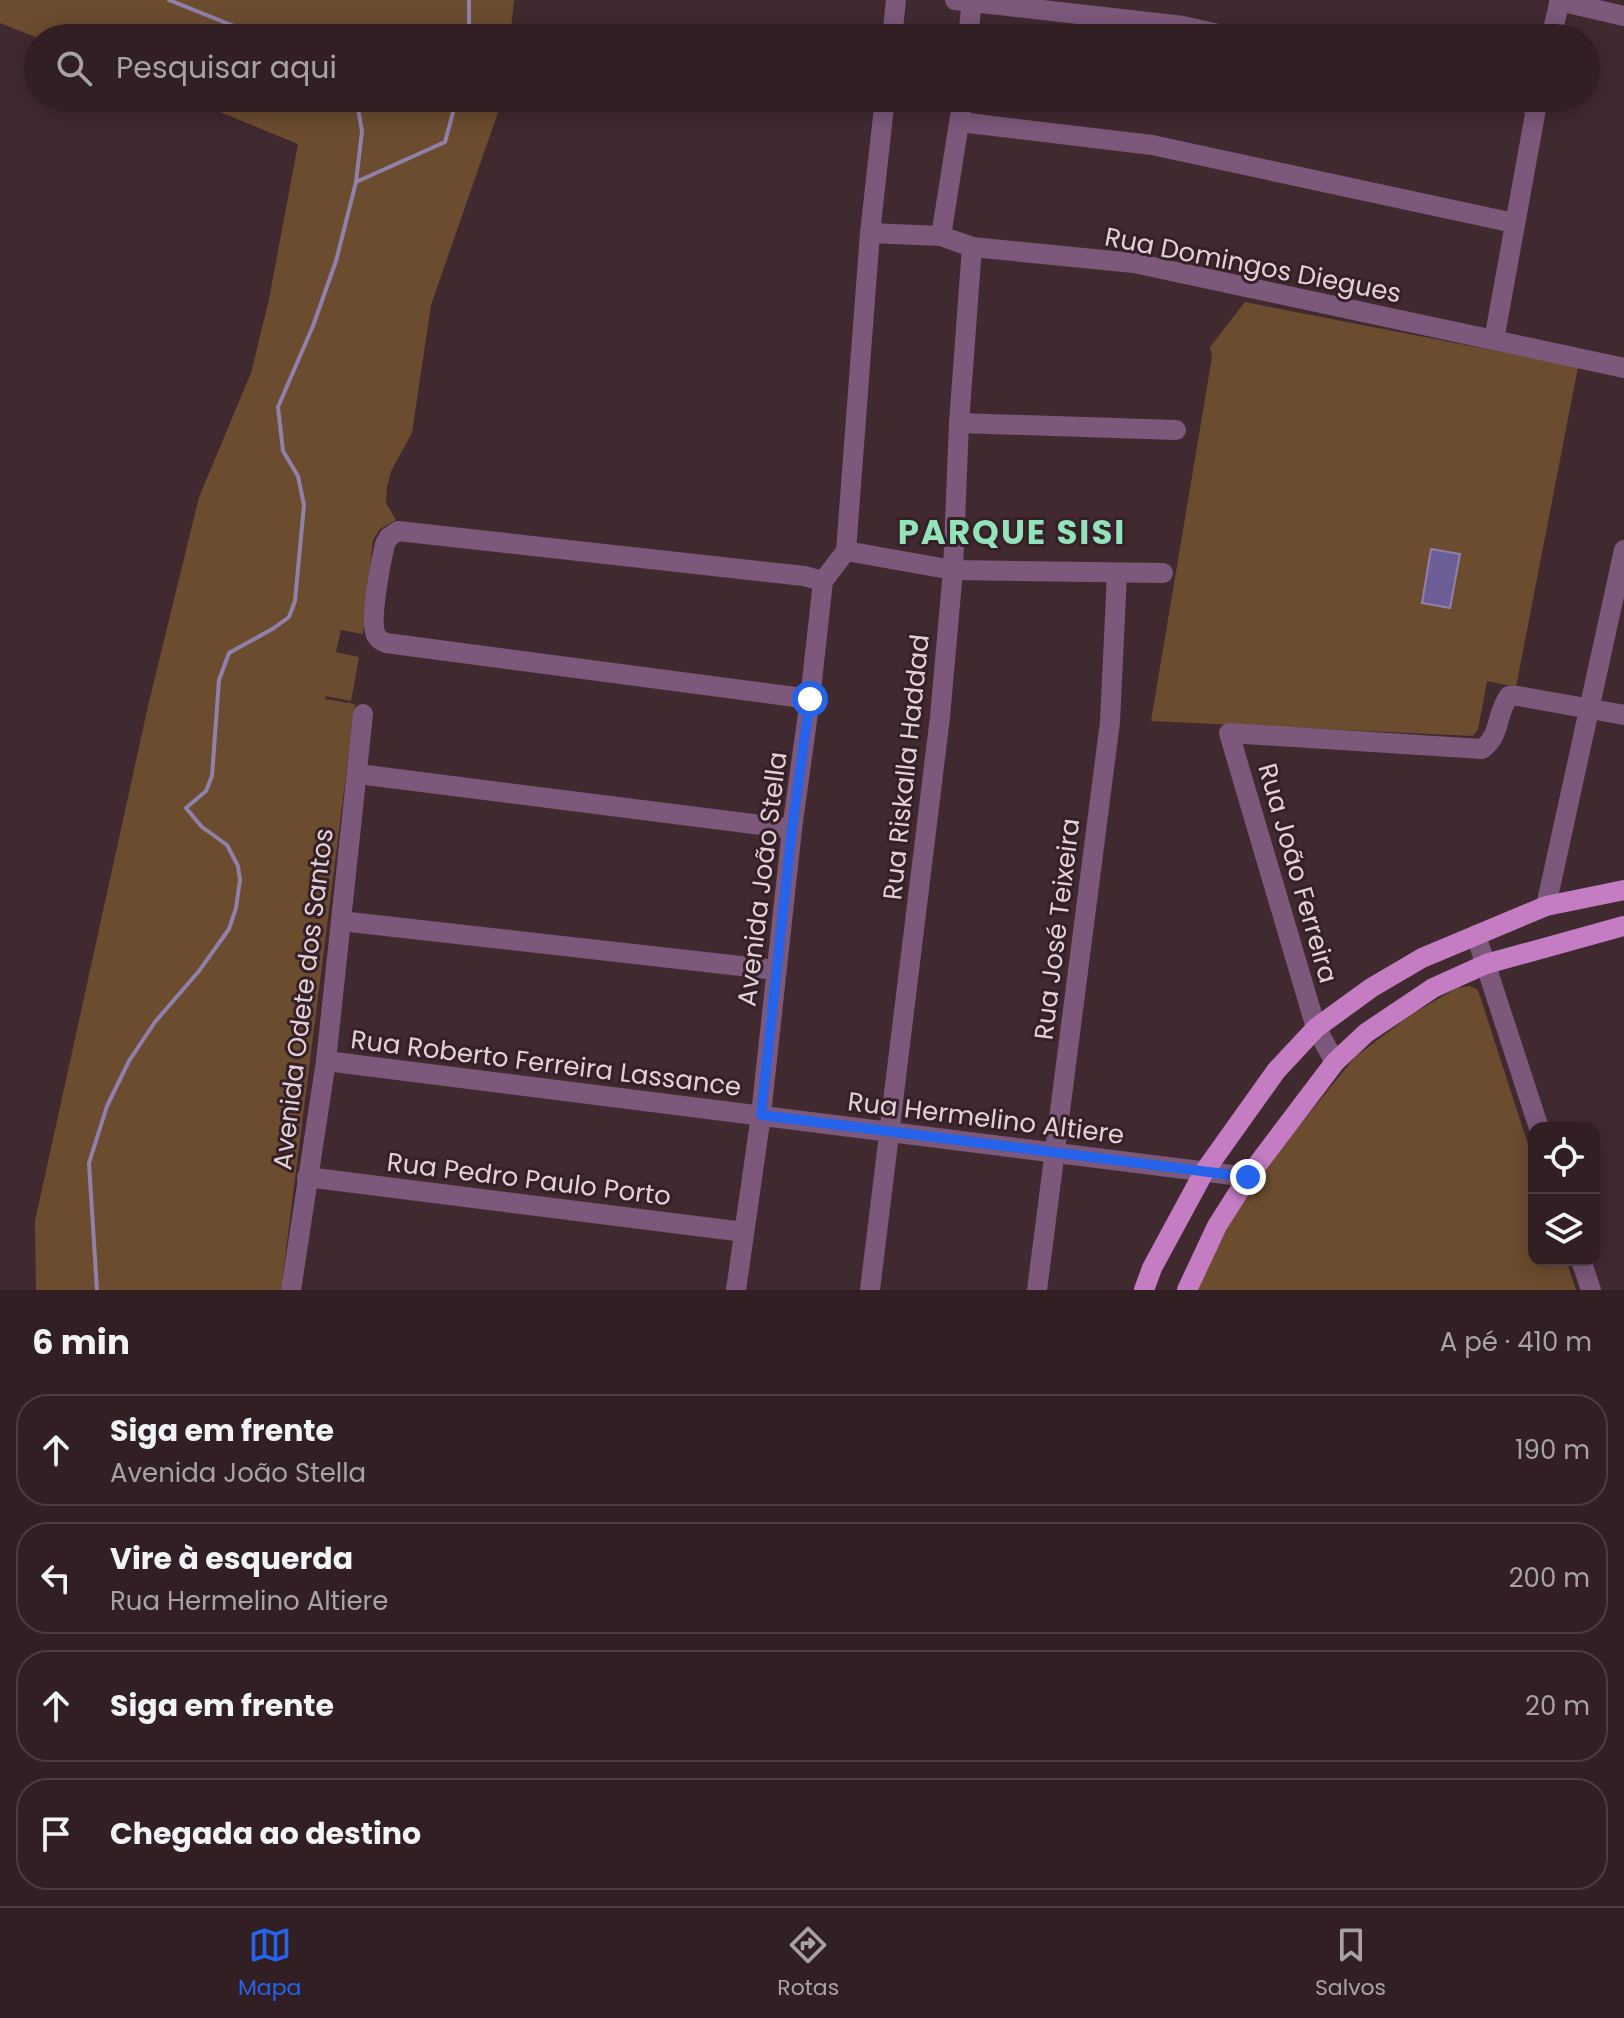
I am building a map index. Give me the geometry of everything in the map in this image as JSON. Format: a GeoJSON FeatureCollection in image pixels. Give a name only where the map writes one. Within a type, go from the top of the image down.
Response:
{"type":"FeatureCollection","features":[{"type":"Feature","properties":{"kind":"main road"},"geometry":{"type":"LineString","coordinates":[[1144,1290],[1152,1268],[1204,1172],[1276,1071],[1316,1028],[1371,988],[1422,958],[1546,906],[1624,890]]}},
{"type":"Feature","properties":{"kind":"main road"},"geometry":{"type":"LineString","coordinates":[[1187,1290],[1217,1226],[1248,1177],[1335,1062],[1391,1015],[1433,988],[1486,964],[1624,926]]}},
{"type":"Feature","properties":{"kind":"street"},"geometry":{"type":"LineString","coordinates":[[893,24],[896,0]]}},
{"type":"Feature","properties":{"kind":"street"},"geometry":{"type":"LineString","coordinates":[[967,24],[966,1],[1166,24]]}},
{"type":"Feature","properties":{"kind":"street"},"geometry":{"type":"LineString","coordinates":[[1554,24],[1560,1],[1624,16]]}},
{"type":"Feature","properties":{"kind":"street"},"geometry":{"type":"LineString","coordinates":[[810,699],[386,643],[377,637],[374,620],[385,544],[398,531],[804,576],[823,581],[846,551],[870,233],[883,112]]}},
{"type":"Feature","properties":{"kind":"street"},"geometry":{"type":"LineString","coordinates":[[941,236],[961,112]]}},
{"type":"Feature","properties":{"kind":"street"},"geometry":{"type":"LineString","coordinates":[[1494,340],[1535,112]]}},
{"type":"Feature","properties":{"kind":"street"},"geometry":{"type":"LineString","coordinates":[[960,122],[1152,145],[1514,223]]}},
{"type":"Feature","properties":{"kind":"street","name":"Rua Domingos Diegues"},"geometry":{"type":"LineString","coordinates":[[870,233],[941,236],[972,247],[1134,263],[1624,368]]}},
{"type":"Feature","properties":{"kind":"street","name":"Rua Riskalla Haddad"},"geometry":{"type":"LineString","coordinates":[[870,1290],[940,717],[953,570],[959,423],[972,247]]}},
{"type":"Feature","properties":{"kind":"street"},"geometry":{"type":"LineString","coordinates":[[959,423],[1176,430]]}},
{"type":"Feature","properties":{"kind":"street"},"geometry":{"type":"LineString","coordinates":[[1546,906],[1624,550]]}},
{"type":"Feature","properties":{"kind":"street"},"geometry":{"type":"LineString","coordinates":[[846,551],[953,570],[1163,573]]}},
{"type":"Feature","properties":{"kind":"street","name":"Rua José Teixeira"},"geometry":{"type":"LineString","coordinates":[[1037,1290],[1110,722],[1117,573]]}},
{"type":"Feature","properties":{"kind":"street","name":"Avenida João Stella"},"geometry":{"type":"LineString","coordinates":[[736,1290],[761,1115],[823,581]]}},
{"type":"Feature","properties":{"kind":"street","name":"Rua João Ferreira"},"geometry":{"type":"LineString","coordinates":[[1335,1062],[1316,1028],[1229,733],[1482,749],[1491,742],[1509,696],[1588,707]]}},
{"type":"Feature","properties":{"kind":"street"},"geometry":{"type":"LineString","coordinates":[[1588,707],[1624,715]]}},
{"type":"Feature","properties":{"kind":"street","name":"Avenida Odete dos Santos"},"geometry":{"type":"LineString","coordinates":[[291,1290],[326,1061],[363,714]]}},
{"type":"Feature","properties":{"kind":"street"},"geometry":{"type":"LineString","coordinates":[[358,774],[792,829]]}},
{"type":"Feature","properties":{"kind":"street"},"geometry":{"type":"LineString","coordinates":[[341,921],[776,970]]}},
{"type":"Feature","properties":{"kind":"street"},"geometry":{"type":"LineString","coordinates":[[1476,935],[1537,1122]]}},
{"type":"Feature","properties":{"kind":"street","name":"Rua Roberto Ferreira Lassance"},"geometry":{"type":"LineString","coordinates":[[326,1061],[761,1115]]}},
{"type":"Feature","properties":{"kind":"street","name":"Rua Hermelino Altiere"},"geometry":{"type":"LineString","coordinates":[[761,1115],[1248,1177]]}},
{"type":"Feature","properties":{"kind":"street","name":"Rua Pedro Paulo Porto"},"geometry":{"type":"LineString","coordinates":[[307,1177],[744,1232]]}},
{"type":"Feature","properties":{"kind":"street"},"geometry":{"type":"LineString","coordinates":[[1583,1266],[1591,1290]]}},
{"type":"Feature","properties":{"kind":"shaded area"},"geometry":{"type":"Polygon","coordinates":[[[0,0],[514,0],[511,24],[24,24],[24,32],[0,23],[0,0]]]}},
{"type":"Feature","properties":{"kind":"shaded area"},"geometry":{"type":"Polygon","coordinates":[[[220,112],[498,112],[431,305],[412,433],[391,471],[387,487],[386,503],[396,520],[380,529],[373,540],[363,634],[341,630],[336,652],[359,657],[351,701],[326,696],[325,699],[355,704],[281,1290],[36,1290],[35,1221],[148,706],[199,497],[251,373],[269,299],[298,144],[220,112]]]}},
{"type":"Feature","properties":{"kind":"shaded area"},"geometry":{"type":"Polygon","coordinates":[[[1245,302],[1578,367],[1516,687],[1487,681],[1478,730],[1472,736],[1151,721],[1212,357],[1210,347],[1245,302]]]}},
{"type":"Feature","properties":{"kind":"shaded area"},"geometry":{"type":"Polygon","coordinates":[[[1431,549],[1460,554],[1450,608],[1422,603],[1431,549]]]}},
{"type":"Feature","properties":{"kind":"shaded area"},"geometry":{"type":"Polygon","coordinates":[[[1470,986],[1478,990],[1528,1144],[1528,1266],[1568,1266],[1576,1290],[1196,1290],[1228,1227],[1263,1170],[1355,1057],[1412,1014],[1457,988],[1470,986]]]}},
{"type":"Feature","properties":{"kind":"waterway"},"geometry":{"type":"LineString","coordinates":[[169,0],[229,24]]}},
{"type":"Feature","properties":{"kind":"waterway"},"geometry":{"type":"LineString","coordinates":[[469,0],[469,24]]}},
{"type":"Feature","properties":{"kind":"waterway"},"geometry":{"type":"LineString","coordinates":[[356,182],[362,131],[359,112]]}},
{"type":"Feature","properties":{"kind":"waterway"},"geometry":{"type":"LineString","coordinates":[[97,1290],[89,1163],[107,1106],[129,1061],[155,1022],[199,971],[229,929],[236,908],[240,880],[238,866],[227,845],[202,827],[186,808],[206,791],[212,776],[219,680],[229,653],[289,617],[295,601],[304,505],[298,476],[283,451],[278,407],[313,326],[336,261],[356,182],[445,142],[453,112]]}},
{"type":"Feature","properties":{"kind":"district","name":"PARQUE SISI"},"geometry":{"type":"Point","coordinates":[1012,532]}},
{"type":"Feature","properties":{"kind":"route"},"geometry":{"type":"LineString","coordinates":[[810,699],[792,829],[761,1115],[1248,1177]]}}]}
